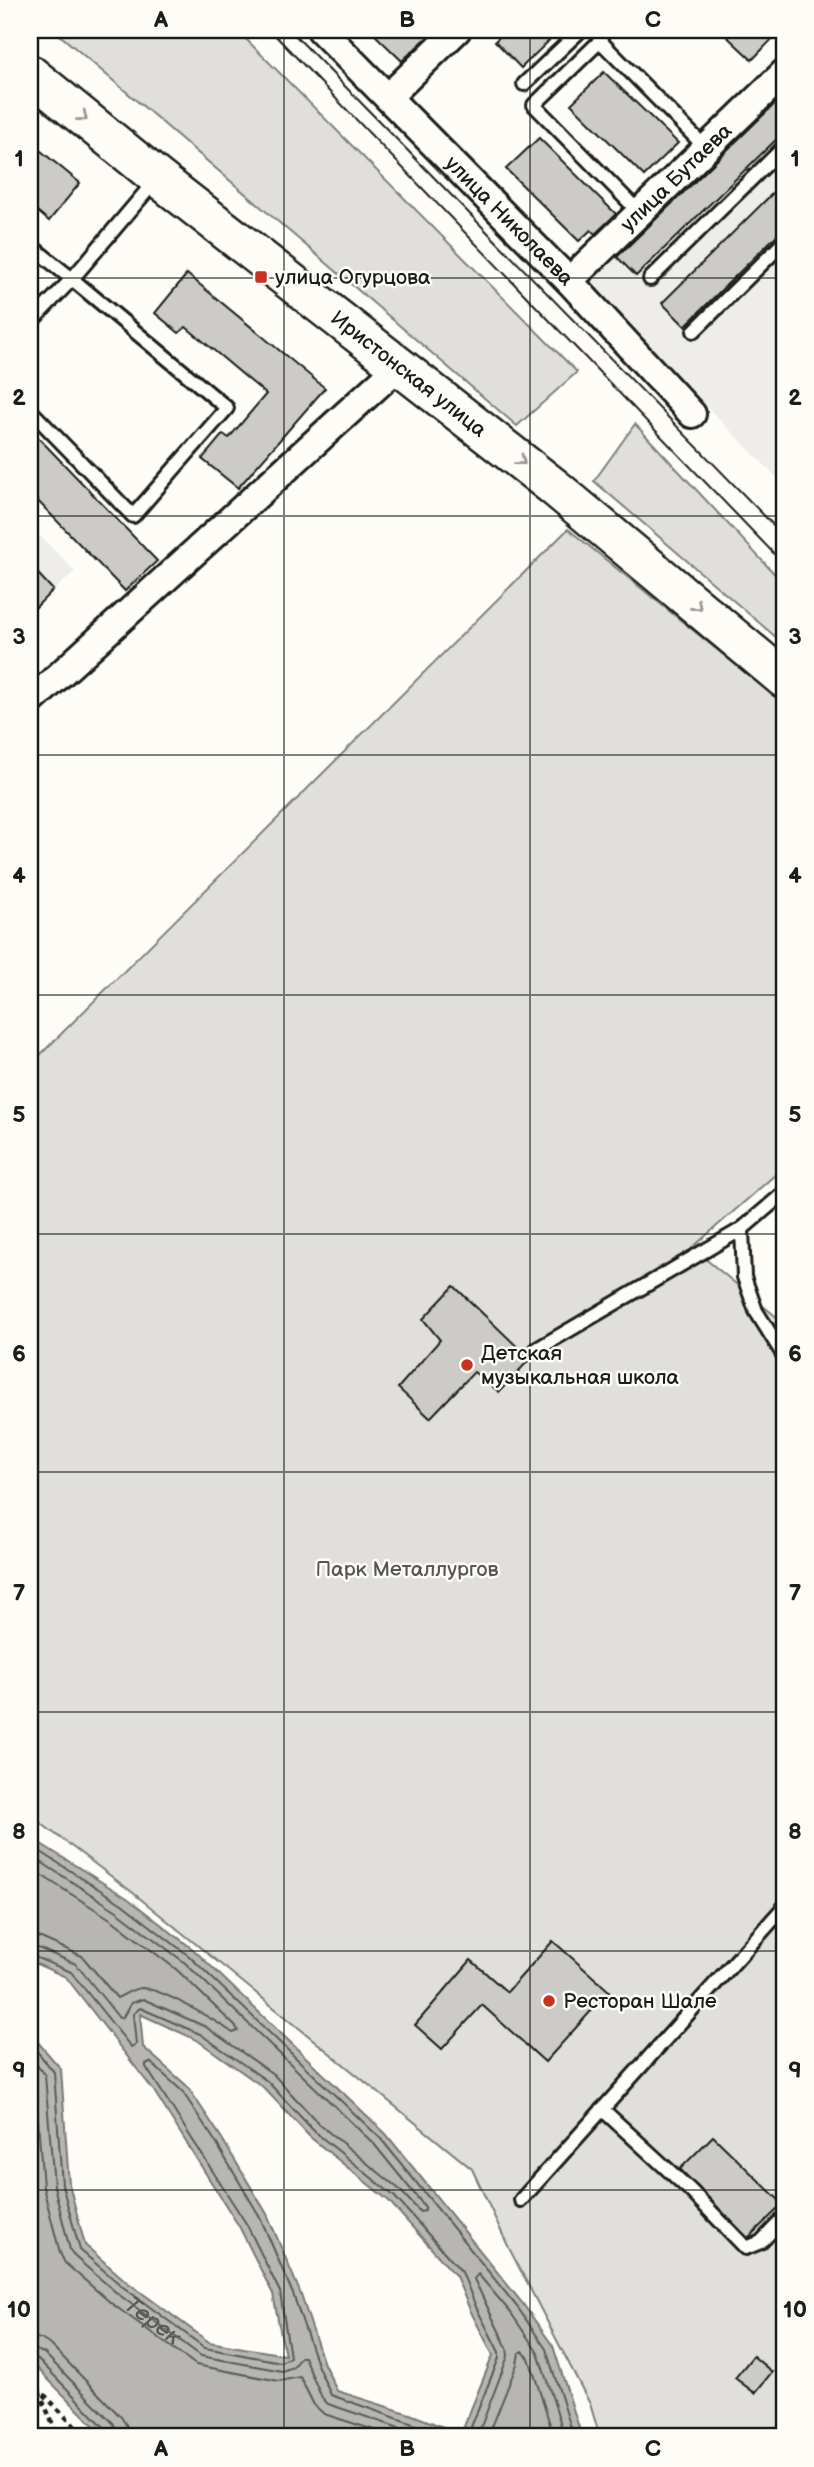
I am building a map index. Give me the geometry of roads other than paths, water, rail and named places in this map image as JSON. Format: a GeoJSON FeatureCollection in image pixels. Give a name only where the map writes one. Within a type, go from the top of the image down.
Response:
{"type":"FeatureCollection","features":[{"type":"Feature","properties":{"kind":"main road","name":"Иристонская улица"},"geometry":{"type":"LineString","coordinates":[[30,74],[158,178],[554,487],[784,679]]}},
{"type":"Feature","properties":{"kind":"street","name":"улица Николаева"},"geometry":{"type":"LineString","coordinates":[[321,30],[569,281],[692,414]]}},
{"type":"Feature","properties":{"kind":"street"},"geometry":{"type":"LineString","coordinates":[[388,97],[457,30]]}},
{"type":"Feature","properties":{"kind":"street","name":"улица Бутаева"},"geometry":{"type":"LineString","coordinates":[[569,281],[784,73]]}},
{"type":"Feature","properties":{"kind":"street"},"geometry":{"type":"LineString","coordinates":[[30,702],[400,365]]}},
{"type":"Feature","properties":{"kind":"lane"},"geometry":{"type":"LineString","coordinates":[[524,84],[581,30]]}},
{"type":"Feature","properties":{"kind":"lane"},"geometry":{"type":"LineString","coordinates":[[640,213],[534,105],[600,41],[707,149]]}},
{"type":"Feature","properties":{"kind":"lane"},"geometry":{"type":"LineString","coordinates":[[650,279],[784,147]]}},
{"type":"Feature","properties":{"kind":"lane"},"geometry":{"type":"LineString","coordinates":[[30,324],[158,178]]}},
{"type":"Feature","properties":{"kind":"lane"},"geometry":{"type":"LineString","coordinates":[[694,331],[784,242]]}},
{"type":"Feature","properties":{"kind":"lane"},"geometry":{"type":"LineString","coordinates":[[30,244],[227,408],[133,516],[30,410]]}},
{"type":"Feature","properties":{"kind":"lane"},"geometry":{"type":"LineString","coordinates":[[537,1349],[742,1229],[784,1193]]}},
{"type":"Feature","properties":{"kind":"lane"},"geometry":{"type":"LineString","coordinates":[[742,1229],[744,1277],[756,1311],[784,1356]]}},
{"type":"Feature","properties":{"kind":"lane"},"geometry":{"type":"LineString","coordinates":[[521,2200],[784,1908]]}},
{"type":"Feature","properties":{"kind":"lane"},"geometry":{"type":"LineString","coordinates":[[602,2109],[690,2190],[746,2248],[761,2242],[784,2218]]}},
{"type":"Feature","properties":{"kind":"water","name":"Терек"},"geometry":{"type":"Polygon","coordinates":[[[30,1837],[127,1898],[194,1950],[386,2134],[523,2304],[553,2346],[582,2437],[105,2437],[30,2361],[30,2033],[61,2069],[69,2184],[85,2245],[127,2282],[209,2342],[285,2355],[273,2294],[240,2228],[154,2091],[66,1977],[30,1961],[30,1837]],[[140,2014],[143,2047],[187,2086],[267,2214],[300,2292],[324,2364],[337,2391],[410,2414],[461,2434],[493,2355],[456,2276],[389,2201],[310,2137],[263,2087],[197,2040],[140,2014]]]}},
{"type":"Feature","properties":{"kind":"tram line"},"geometry":{"type":"LineString","coordinates":[[270,30],[784,564]]}},
{"type":"Feature","properties":{"kind":"tram line"},"geometry":{"type":"LineString","coordinates":[[290,30],[784,536]]}},
{"type":"Feature","properties":{"kind":"place","name":"улица Огурцова"},"geometry":{"type":"Point","coordinates":[261,277]}},
{"type":"Feature","properties":{"kind":"place","name":"Детская музыкальная школа"},"geometry":{"type":"Point","coordinates":[467,1365]}},
{"type":"Feature","properties":{"kind":"place","name":"Ресторан Шале"},"geometry":{"type":"Point","coordinates":[549,2001]}},
{"type":"Feature","properties":{"kind":"park label","name":"Парк Металлургов"},"geometry":{"type":"Point","coordinates":[407,1569]}}]}
